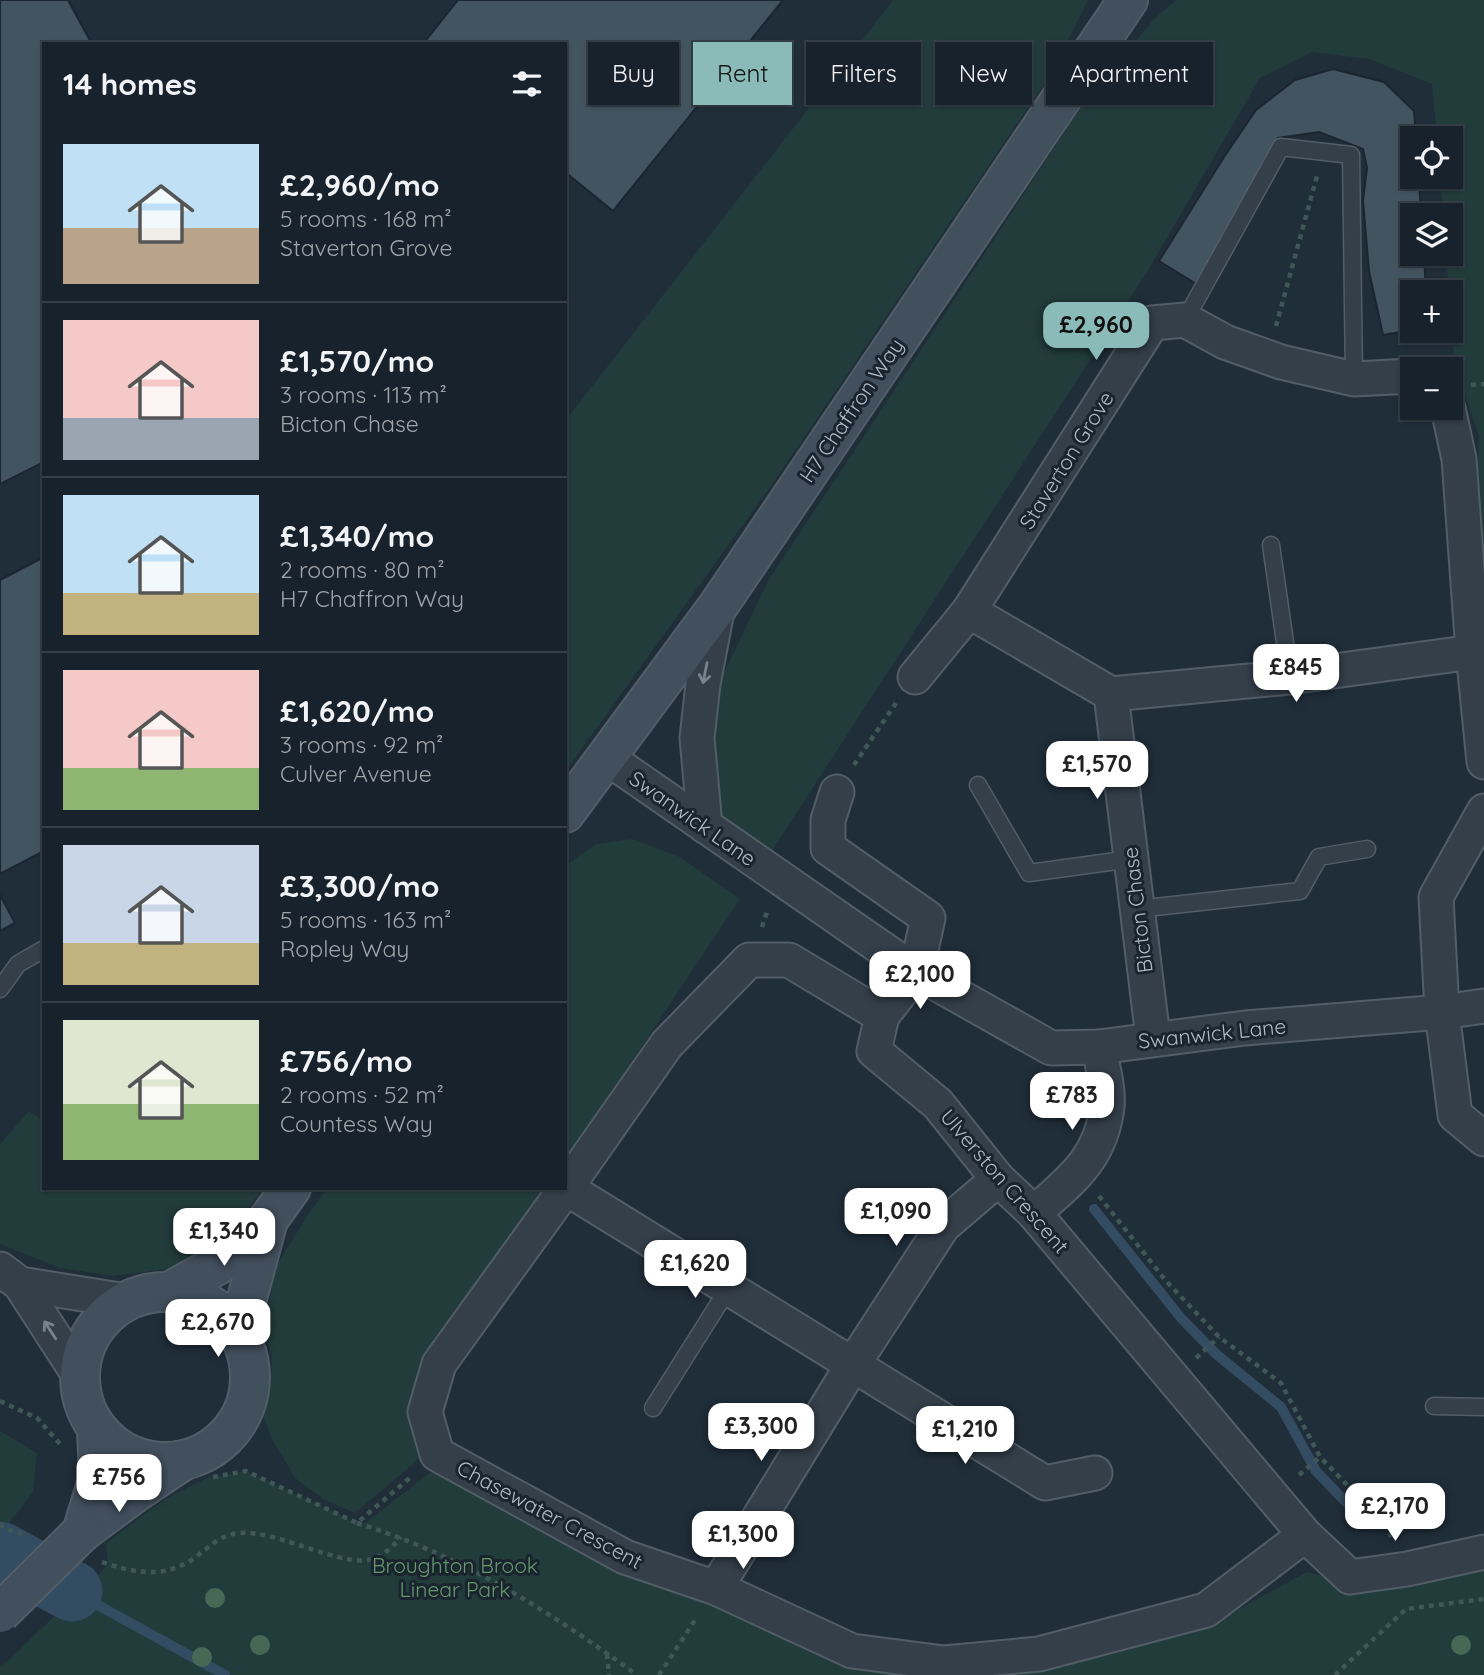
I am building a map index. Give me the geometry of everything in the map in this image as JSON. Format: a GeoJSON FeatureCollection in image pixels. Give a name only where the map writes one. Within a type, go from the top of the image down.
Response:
{"type":"FeatureCollection","features":[{"type":"Feature","properties":{"kind":"street","name":"H7 Chaffron Way"},"geometry":{"type":"LineString","coordinates":[[567,810],[718,606],[1128,0]]}},
{"type":"Feature","properties":{"kind":"street"},"geometry":{"type":"LineString","coordinates":[[1185,320],[1225,342],[1268,357],[1354,379],[1400,377]]}},
{"type":"Feature","properties":{"kind":"street","name":"Staverton Grove"},"geometry":{"type":"LineString","coordinates":[[915,677],[969,611],[1152,323],[1185,320]]}},
{"type":"Feature","properties":{"kind":"street"},"geometry":{"type":"LineString","coordinates":[[1451,420],[1459,459],[1472,652],[1484,762]]}},
{"type":"Feature","properties":{"kind":"street"},"geometry":{"type":"LineString","coordinates":[[705,826],[697,737],[703,684],[718,606]]}},
{"type":"Feature","properties":{"kind":"street"},"geometry":{"type":"LineString","coordinates":[[969,611],[1111,694],[1290,677],[1472,652]]}},
{"type":"Feature","properties":{"kind":"street","name":"Bicton Chase"},"geometry":{"type":"LineString","coordinates":[[1111,694],[1153,1038]]}},
{"type":"Feature","properties":{"kind":"street","name":"Swanwick Lane"},"geometry":{"type":"LineString","coordinates":[[606,757],[916,972],[1051,1048],[1099,1047],[1245,1028],[1442,1012],[1484,1006]]}},
{"type":"Feature","properties":{"kind":"street"},"geometry":{"type":"LineString","coordinates":[[567,1187],[667,1044],[749,960],[789,960],[882,1016],[916,972],[928,918],[828,848],[828,820],[836,792]]}},
{"type":"Feature","properties":{"kind":"street"},"geometry":{"type":"LineString","coordinates":[[1484,811],[1436,897],[1442,1012],[1455,1115],[1484,1139]]}},
{"type":"Feature","properties":{"kind":"street","name":"Ulverston Crescent"},"geometry":{"type":"LineString","coordinates":[[882,1016],[874,1051],[938,1104],[998,1179],[1034,1213],[1306,1535],[1350,1577],[1407,1569],[1484,1552]]}},
{"type":"Feature","properties":{"kind":"street"},"geometry":{"type":"LineString","coordinates":[[1034,1213],[1080,1172],[1100,1138],[1107,1105],[1099,1047]]}},
{"type":"Feature","properties":{"kind":"street"},"geometry":{"type":"LineString","coordinates":[[716,1588],[852,1366],[943,1226],[998,1179]]}},
{"type":"Feature","properties":{"kind":"street"},"geometry":{"type":"LineString","coordinates":[[567,1189],[1045,1483],[1095,1472]]}},
{"type":"Feature","properties":{"kind":"street"},"geometry":{"type":"LineString","coordinates":[[169,1292],[223,1262],[268,1220],[290,1190]]}},
{"type":"Feature","properties":{"kind":"street","name":"Chasewater Crescent"},"geometry":{"type":"LineString","coordinates":[[565,1190],[439,1364],[425,1412],[437,1454],[625,1557],[716,1588],[852,1651],[944,1663],[1039,1654],[1206,1610],[1306,1535]]}},
{"type":"Feature","properties":{"kind":"street"},"geometry":{"type":"LineString","coordinates":[[238,1332],[268,1220]]}},
{"type":"Feature","properties":{"kind":"street"},"geometry":{"type":"LineString","coordinates":[[10,1277],[126,1301]]}},
{"type":"Feature","properties":{"kind":"street"},"geometry":{"type":"LineString","coordinates":[[10,1277],[79,1375]]}},
{"type":"Feature","properties":{"kind":"street"},"geometry":{"type":"LineString","coordinates":[[0,1613],[88,1546],[136,1492],[194,1470],[204,1454],[224,1440],[239,1422],[248,1400],[251,1377],[248,1353],[238,1332],[225,1316],[209,1303],[190,1295],[154,1292],[126,1301],[108,1314],[93,1331],[83,1352],[79,1375],[83,1404],[97,1430],[114,1446],[135,1457],[194,1470]]}},
{"type":"Feature","properties":{"kind":"street"},"geometry":{"type":"LineString","coordinates":[[88,1546],[99,1477],[97,1430]]}},
{"type":"Feature","properties":{"kind":"lane"},"geometry":{"type":"LineString","coordinates":[[1185,320],[1281,147],[1351,155],[1354,379]]}},
{"type":"Feature","properties":{"kind":"lane"},"geometry":{"type":"LineString","coordinates":[[1271,545],[1290,677]]}},
{"type":"Feature","properties":{"kind":"lane"},"geometry":{"type":"LineString","coordinates":[[978,785],[1029,873],[1131,859]]}},
{"type":"Feature","properties":{"kind":"lane"},"geometry":{"type":"LineString","coordinates":[[1137,909],[1300,891],[1319,857],[1367,849]]}},
{"type":"Feature","properties":{"kind":"lane"},"geometry":{"type":"LineString","coordinates":[[0,989],[18,964],[42,950]]}},
{"type":"Feature","properties":{"kind":"lane"},"geometry":{"type":"LineString","coordinates":[[653,1408],[728,1289]]}},
{"type":"Feature","properties":{"kind":"lane"},"geometry":{"type":"LineString","coordinates":[[1434,1406],[1484,1407]]}},
{"type":"Feature","properties":{"kind":"path"},"geometry":{"type":"LineString","coordinates":[[1268,357],[1323,152]]}},
{"type":"Feature","properties":{"kind":"path"},"geometry":{"type":"LineString","coordinates":[[836,792],[915,677]]}},
{"type":"Feature","properties":{"kind":"path"},"geometry":{"type":"LineString","coordinates":[[1080,1172],[1166,1281],[1219,1337],[1281,1383],[1320,1457],[1386,1525],[1407,1569]]}},
{"type":"Feature","properties":{"kind":"path"},"geometry":{"type":"LineString","coordinates":[[0,1401],[37,1418],[60,1441],[61,1454]]}},
{"type":"Feature","properties":{"kind":"path"},"geometry":{"type":"LineString","coordinates":[[357,1523],[437,1454]]}},
{"type":"Feature","properties":{"kind":"path"},"geometry":{"type":"LineString","coordinates":[[194,1470],[246,1471],[357,1523],[401,1536],[453,1559],[507,1588],[637,1675]]}},
{"type":"Feature","properties":{"kind":"path"},"geometry":{"type":"LineString","coordinates":[[0,1524],[30,1537]]}},
{"type":"Feature","properties":{"kind":"path"},"geometry":{"type":"LineString","coordinates":[[88,1546],[133,1572],[161,1573],[189,1562],[216,1539],[240,1533],[265,1535],[351,1559],[370,1560],[388,1552],[401,1536]]}},
{"type":"Feature","properties":{"kind":"path"},"geometry":{"type":"LineString","coordinates":[[659,1675],[716,1588]]}},
{"type":"Feature","properties":{"kind":"path"},"geometry":{"type":"LineString","coordinates":[[1335,1675],[1406,1609],[1484,1599]]}},
{"type":"Feature","properties":{"kind":"path"},"geometry":{"type":"LineString","coordinates":[[607,1653],[610,1675]]}},
{"type":"Feature","properties":{"kind":"green space"},"geometry":{"type":"Polygon","coordinates":[[[893,0],[1088,0],[1067,42],[1046,42],[1046,81],[1032,102],[1032,42],[935,42],[935,105],[1030,105],[771,486],[567,769],[567,418],[811,105],[921,105],[921,42],[860,42],[893,0]]]}},
{"type":"Feature","properties":{"kind":"green space"},"geometry":{"type":"Polygon","coordinates":[[[1176,0],[1484,0],[1484,585],[1475,502],[1479,436],[1463,390],[1463,357],[1454,357],[1453,343],[1463,343],[1463,280],[1448,280],[1447,266],[1463,266],[1463,203],[1442,203],[1441,189],[1463,189],[1463,126],[1436,126],[1432,84],[1369,59],[1312,52],[1260,78],[1147,272],[770,854],[722,819],[712,749],[722,677],[768,581],[1083,105],[1213,105],[1213,42],[1135,42],[1154,19],[1176,0]]]}},
{"type":"Feature","properties":{"kind":"green space"},"geometry":{"type":"Polygon","coordinates":[[[632,839],[680,857],[740,899],[567,1159],[567,865],[596,844],[632,839]]]}},
{"type":"Feature","properties":{"kind":"green space"},"geometry":{"type":"Polygon","coordinates":[[[29,1111],[42,1120],[42,1190],[262,1190],[230,1233],[175,1268],[113,1276],[60,1268],[0,1244],[0,1144],[29,1111]]]}},
{"type":"Feature","properties":{"kind":"green space"},"geometry":{"type":"Polygon","coordinates":[[[326,1190],[547,1190],[409,1411],[411,1430],[423,1453],[355,1513],[325,1500],[295,1478],[272,1439],[263,1416],[271,1379],[272,1358],[265,1329],[275,1268],[326,1190]]]}},
{"type":"Feature","properties":{"kind":"green space"},"geometry":{"type":"Polygon","coordinates":[[[0,1431],[37,1453],[33,1492],[0,1535],[0,1431]]]}},
{"type":"Feature","properties":{"kind":"green space","name":"Broughton Brook Linear Park"},"geometry":{"type":"Polygon","coordinates":[[[444,1462],[849,1662],[1211,1624],[1307,1572],[1358,1586],[1484,1570],[1484,1675],[0,1675],[0,1668],[108,1565],[106,1543],[165,1499],[207,1478],[246,1471],[362,1525],[444,1462]]]}},
{"type":"Feature","properties":{"kind":"building"},"geometry":{"type":"Polygon","coordinates":[[[0,0],[68,0],[91,42],[42,42],[42,463],[0,484],[0,0]]]}},
{"type":"Feature","properties":{"kind":"building"},"geometry":{"type":"Polygon","coordinates":[[[458,0],[783,0],[749,42],[693,42],[693,105],[698,105],[613,211],[567,174],[567,42],[425,42],[458,0]]]}},
{"type":"Feature","properties":{"kind":"building"},"geometry":{"type":"Polygon","coordinates":[[[1333,69],[1384,82],[1414,111],[1415,126],[1400,126],[1400,189],[1420,189],[1420,203],[1400,203],[1400,266],[1425,266],[1425,280],[1400,280],[1400,332],[1383,335],[1369,271],[1363,201],[1367,168],[1363,149],[1319,132],[1278,138],[1198,285],[1159,261],[1256,110],[1295,80],[1333,69]]]}},
{"type":"Feature","properties":{"kind":"building"},"geometry":{"type":"Polygon","coordinates":[[[42,558],[42,852],[0,874],[0,580],[42,558]]]}},
{"type":"Feature","properties":{"kind":"building"},"geometry":{"type":"Polygon","coordinates":[[[0,895],[15,923],[0,931],[0,895]]]}},
{"type":"Feature","properties":{"kind":"waterway"},"geometry":{"type":"LineString","coordinates":[[1094,1209],[1181,1318],[1216,1354],[1281,1407],[1316,1471],[1362,1519]]}},
{"type":"Feature","properties":{"kind":"waterway"},"geometry":{"type":"LineString","coordinates":[[0,1552],[72,1591]]}},
{"type":"Feature","properties":{"kind":"waterway"},"geometry":{"type":"LineString","coordinates":[[72,1591],[225,1675]]}}]}
